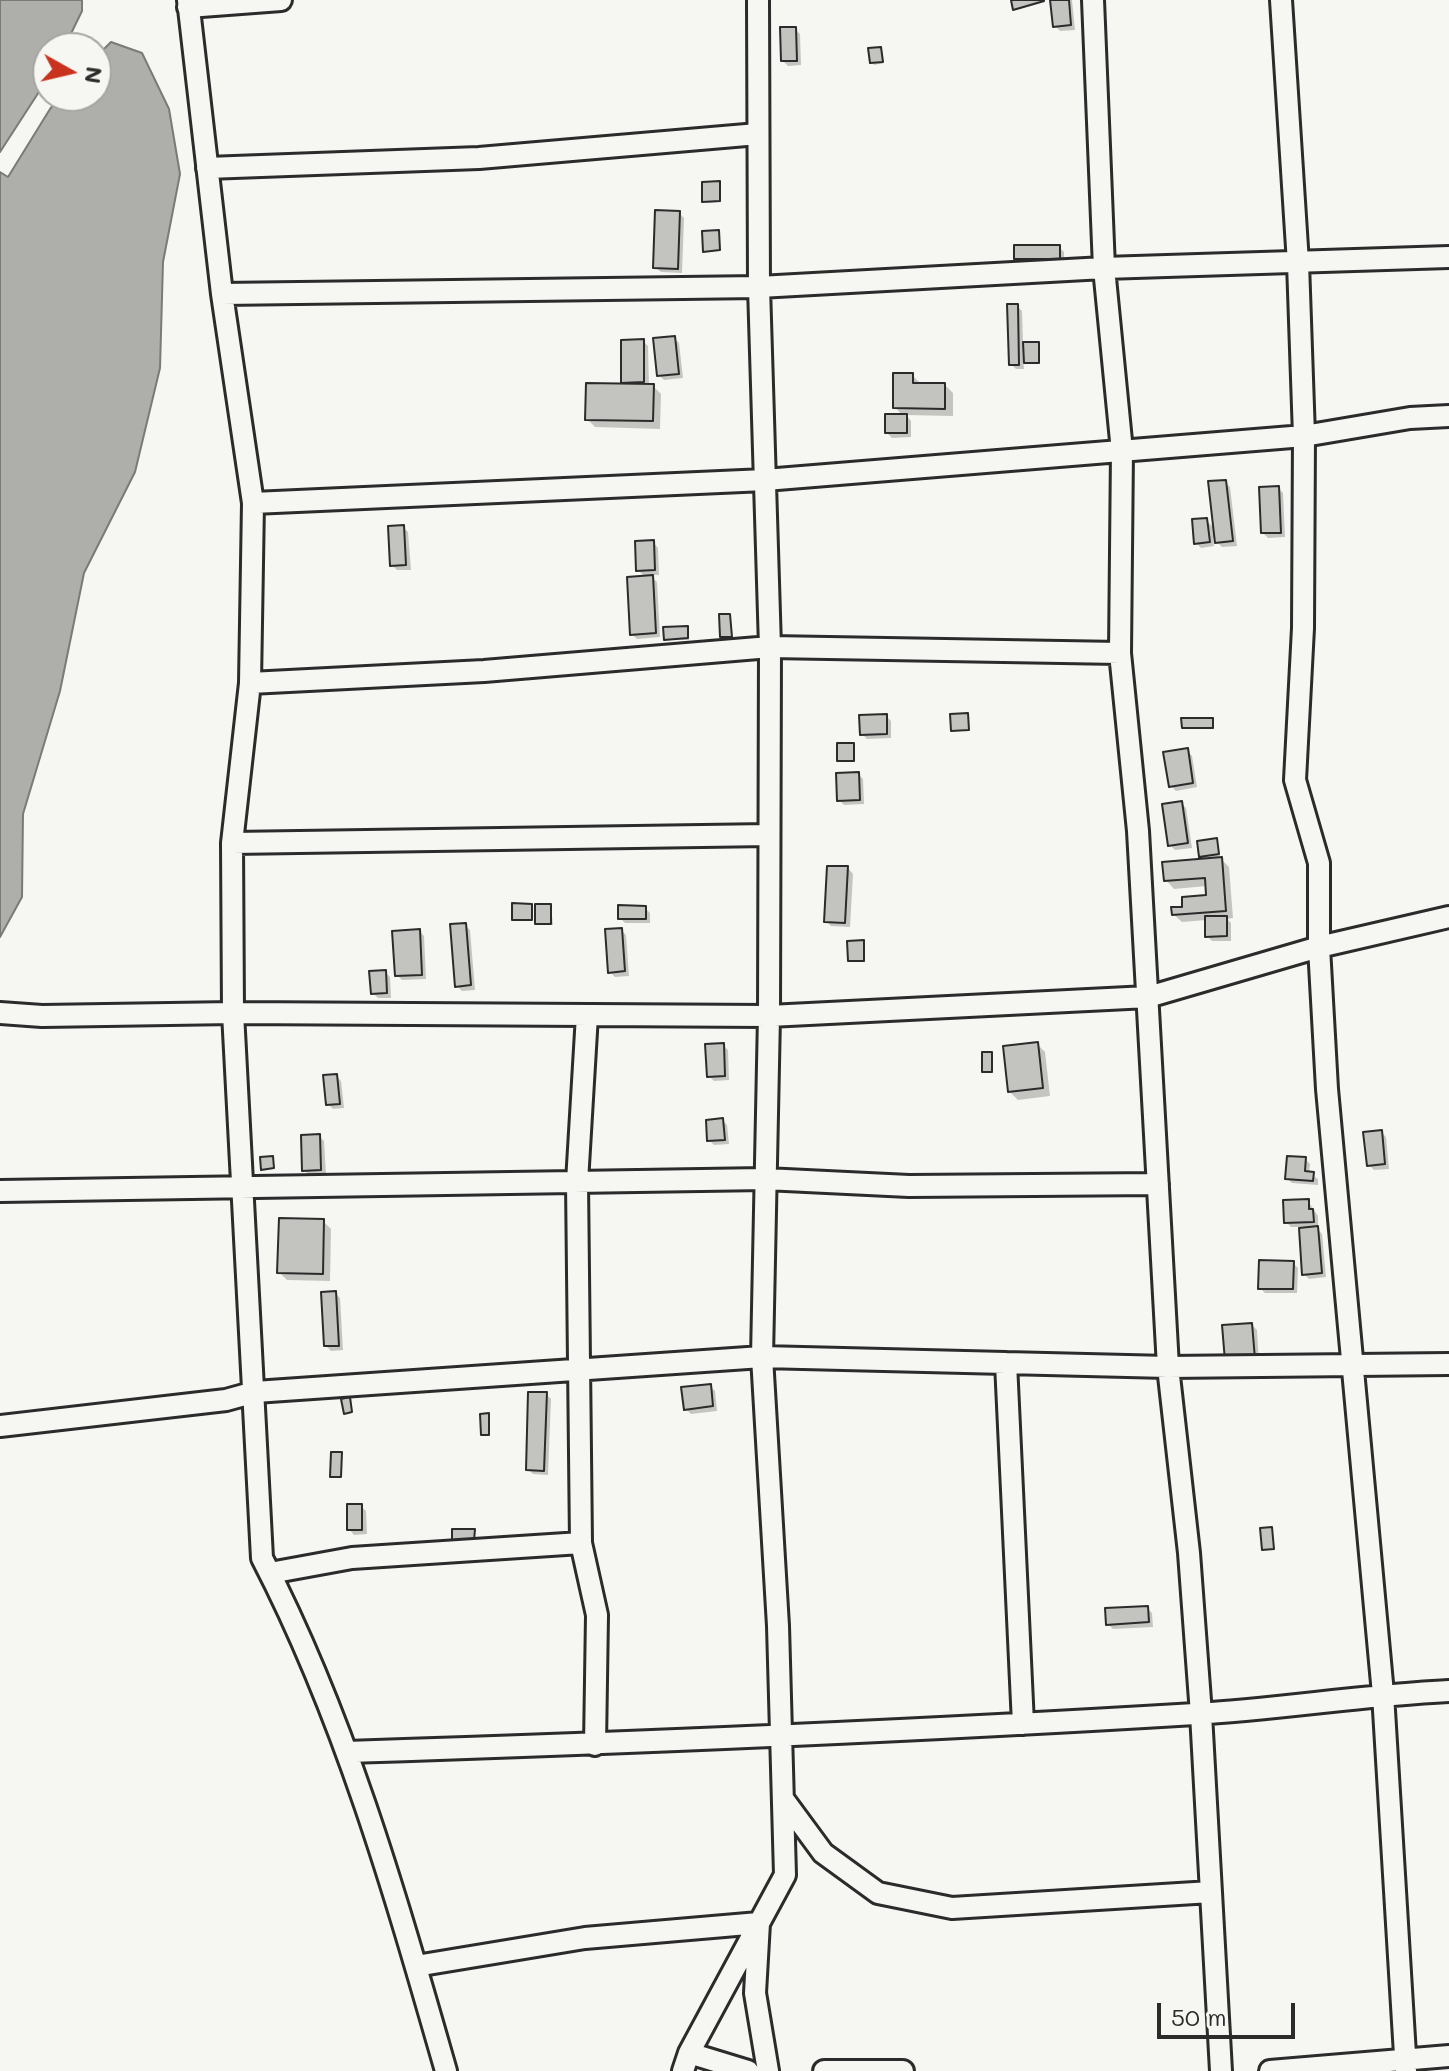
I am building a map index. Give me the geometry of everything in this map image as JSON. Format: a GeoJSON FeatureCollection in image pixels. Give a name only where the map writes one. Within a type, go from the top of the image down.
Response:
{"type":"FeatureCollection","features":[{"type":"Feature","properties":{"kind":"street"},"geometry":{"type":"LineString","coordinates":[[281,0],[188,4],[222,294],[253,503],[250,683],[232,843],[233,1013],[262,1558],[291,1614],[347,1752],[416,1966],[446,2071]]}},
{"type":"Feature","properties":{"kind":"street"},"geometry":{"type":"LineString","coordinates":[[748,2071],[686,2062],[785,1875],[783,1735],[762,1357],[769,1016],[770,647],[759,287],[758,0]]}},
{"type":"Feature","properties":{"kind":"street"},"geometry":{"type":"LineString","coordinates":[[1093,0],[1104,268],[1122,451],[1120,653],[1138,831],[1168,1367],[1189,1553],[1201,1714],[1221,2071]]}},
{"type":"Feature","properties":{"kind":"street"},"geometry":{"type":"LineString","coordinates":[[1281,0],[1298,263],[1304,436],[1303,628],[1295,780],[1319,863],[1319,947],[1327,1089],[1383,1694],[1405,2065]]}},
{"type":"Feature","properties":{"kind":"street"},"geometry":{"type":"LineString","coordinates":[[207,168],[479,158],[758,134]]}},
{"type":"Feature","properties":{"kind":"street"},"geometry":{"type":"LineString","coordinates":[[222,294],[759,287],[1104,268],[1449,257]]}},
{"type":"Feature","properties":{"kind":"street"},"geometry":{"type":"LineString","coordinates":[[253,503],[765,480],[1304,436],[1410,418],[1449,416]]}},
{"type":"Feature","properties":{"kind":"street"},"geometry":{"type":"LineString","coordinates":[[250,683],[484,671],[770,647],[1120,653]]}},
{"type":"Feature","properties":{"kind":"street"},"geometry":{"type":"LineString","coordinates":[[232,843],[769,835]]}},
{"type":"Feature","properties":{"kind":"street"},"geometry":{"type":"LineString","coordinates":[[0,1013],[42,1016],[233,1013],[769,1016],[1148,997],[1319,947],[1449,917]]}},
{"type":"Feature","properties":{"kind":"street"},"geometry":{"type":"LineString","coordinates":[[587,1015],[577,1182],[581,1543],[597,1615],[595,1745]]}},
{"type":"Feature","properties":{"kind":"street"},"geometry":{"type":"LineString","coordinates":[[0,1191],[765,1179],[909,1186],[1158,1184]]}},
{"type":"Feature","properties":{"kind":"street"},"geometry":{"type":"LineString","coordinates":[[0,1426],[226,1400],[255,1392],[762,1357],[1168,1367],[1449,1364]]}},
{"type":"Feature","properties":{"kind":"street"},"geometry":{"type":"LineString","coordinates":[[1006,1363],[1023,1724]]}},
{"type":"Feature","properties":{"kind":"street"},"geometry":{"type":"LineString","coordinates":[[270,1573],[352,1558],[581,1543]]}},
{"type":"Feature","properties":{"kind":"street"},"geometry":{"type":"LineString","coordinates":[[347,1752],[595,1745],[1023,1724],[1201,1714],[1383,1694],[1449,1691]]}},
{"type":"Feature","properties":{"kind":"street"},"geometry":{"type":"LineString","coordinates":[[784,1800],[823,1853],[878,1893],[952,1908],[1211,1892]]}},
{"type":"Feature","properties":{"kind":"street"},"geometry":{"type":"LineString","coordinates":[[416,1966],[585,1938],[759,1923]]}},
{"type":"Feature","properties":{"kind":"street"},"geometry":{"type":"LineString","coordinates":[[759,1923],[755,1993],[768,2071]]}},
{"type":"Feature","properties":{"kind":"street"},"geometry":{"type":"LineString","coordinates":[[1270,2071],[1405,2065],[1449,2056]]}},
{"type":"Feature","properties":{"kind":"street"},"geometry":{"type":"LineString","coordinates":[[824,2071],[903,2071]]}},
{"type":"Feature","properties":{"kind":"shaded area"},"geometry":{"type":"Polygon","coordinates":[[[0,0],[82,0],[82,11],[72,32],[32,32],[32,103],[0,152],[0,0]]]}},
{"type":"Feature","properties":{"kind":"shaded area"},"geometry":{"type":"Polygon","coordinates":[[[112,42],[142,53],[169,109],[180,174],[163,262],[160,368],[135,472],[84,573],[60,691],[23,814],[22,897],[0,937],[0,172],[8,177],[48,112],[112,112],[112,42]]]}},
{"type":"Feature","properties":{"kind":"building"},"geometry":{"type":"Polygon","coordinates":[[[1011,0],[1044,0],[1044,1],[1013,10],[1011,0]]]}},
{"type":"Feature","properties":{"kind":"building"},"geometry":{"type":"Polygon","coordinates":[[[1050,0],[1069,0],[1071,25],[1053,27],[1050,0]]]}},
{"type":"Feature","properties":{"kind":"building"},"geometry":{"type":"Polygon","coordinates":[[[780,27],[796,27],[797,61],[781,61],[780,27]]]}},
{"type":"Feature","properties":{"kind":"building"},"geometry":{"type":"Polygon","coordinates":[[[881,47],[883,62],[870,63],[868,48],[881,47]]]}},
{"type":"Feature","properties":{"kind":"building"},"geometry":{"type":"Polygon","coordinates":[[[720,181],[720,201],[702,202],[702,182],[720,181]]]}},
{"type":"Feature","properties":{"kind":"building"},"geometry":{"type":"Polygon","coordinates":[[[655,210],[680,211],[678,269],[653,268],[655,210]]]}},
{"type":"Feature","properties":{"kind":"building"},"geometry":{"type":"Polygon","coordinates":[[[719,230],[720,250],[703,252],[702,231],[719,230]]]}},
{"type":"Feature","properties":{"kind":"building"},"geometry":{"type":"Polygon","coordinates":[[[1014,245],[1060,245],[1060,259],[1014,259],[1014,245]]]}},
{"type":"Feature","properties":{"kind":"building"},"geometry":{"type":"Polygon","coordinates":[[[1007,304],[1018,304],[1019,365],[1009,365],[1007,304]]]}},
{"type":"Feature","properties":{"kind":"building"},"geometry":{"type":"Polygon","coordinates":[[[675,336],[679,374],[657,376],[653,338],[675,336]]]}},
{"type":"Feature","properties":{"kind":"building"},"geometry":{"type":"Polygon","coordinates":[[[644,339],[644,382],[621,383],[621,340],[644,339]]]}},
{"type":"Feature","properties":{"kind":"building"},"geometry":{"type":"Polygon","coordinates":[[[1023,342],[1039,342],[1039,363],[1024,363],[1023,342]]]}},
{"type":"Feature","properties":{"kind":"building"},"geometry":{"type":"Polygon","coordinates":[[[893,373],[913,373],[913,383],[945,383],[945,409],[893,408],[893,373]]]}},
{"type":"Feature","properties":{"kind":"building"},"geometry":{"type":"Polygon","coordinates":[[[586,383],[654,384],[653,421],[585,420],[586,383]]]}},
{"type":"Feature","properties":{"kind":"building"},"geometry":{"type":"Polygon","coordinates":[[[885,414],[907,414],[907,433],[885,433],[885,414]]]}},
{"type":"Feature","properties":{"kind":"building"},"geometry":{"type":"Polygon","coordinates":[[[1226,480],[1233,541],[1215,543],[1208,481],[1226,480]]]}},
{"type":"Feature","properties":{"kind":"building"},"geometry":{"type":"Polygon","coordinates":[[[1279,486],[1281,533],[1261,533],[1259,487],[1279,486]]]}},
{"type":"Feature","properties":{"kind":"building"},"geometry":{"type":"Polygon","coordinates":[[[1207,518],[1210,542],[1194,544],[1192,519],[1207,518]]]}},
{"type":"Feature","properties":{"kind":"building"},"geometry":{"type":"Polygon","coordinates":[[[404,525],[406,565],[390,566],[388,526],[404,525]]]}},
{"type":"Feature","properties":{"kind":"building"},"geometry":{"type":"Polygon","coordinates":[[[654,540],[655,570],[636,571],[635,541],[654,540]]]}},
{"type":"Feature","properties":{"kind":"building"},"geometry":{"type":"Polygon","coordinates":[[[653,575],[656,633],[630,635],[627,577],[653,575]]]}},
{"type":"Feature","properties":{"kind":"building"},"geometry":{"type":"Polygon","coordinates":[[[719,614],[730,614],[732,637],[720,637],[719,614]]]}},
{"type":"Feature","properties":{"kind":"building"},"geometry":{"type":"Polygon","coordinates":[[[688,626],[688,638],[664,640],[663,627],[688,626]]]}},
{"type":"Feature","properties":{"kind":"building"},"geometry":{"type":"Polygon","coordinates":[[[968,713],[969,730],[951,731],[950,714],[968,713]]]}},
{"type":"Feature","properties":{"kind":"building"},"geometry":{"type":"Polygon","coordinates":[[[887,714],[887,734],[860,735],[859,715],[887,714]]]}},
{"type":"Feature","properties":{"kind":"building"},"geometry":{"type":"Polygon","coordinates":[[[1181,718],[1213,718],[1213,728],[1182,728],[1181,718]]]}},
{"type":"Feature","properties":{"kind":"building"},"geometry":{"type":"Polygon","coordinates":[[[837,743],[854,743],[854,761],[837,761],[837,743]]]}},
{"type":"Feature","properties":{"kind":"building"},"geometry":{"type":"Polygon","coordinates":[[[1188,748],[1193,783],[1169,787],[1163,752],[1188,748]]]}},
{"type":"Feature","properties":{"kind":"building"},"geometry":{"type":"Polygon","coordinates":[[[859,772],[860,800],[837,801],[836,773],[859,772]]]}},
{"type":"Feature","properties":{"kind":"building"},"geometry":{"type":"Polygon","coordinates":[[[1182,801],[1188,843],[1168,846],[1162,804],[1182,801]]]}},
{"type":"Feature","properties":{"kind":"building"},"geometry":{"type":"Polygon","coordinates":[[[1217,838],[1219,854],[1199,857],[1197,841],[1217,838]]]}},
{"type":"Feature","properties":{"kind":"building"},"geometry":{"type":"Polygon","coordinates":[[[1222,857],[1226,911],[1172,915],[1171,907],[1182,907],[1182,897],[1206,895],[1205,878],[1164,881],[1162,862],[1222,857]]]}},
{"type":"Feature","properties":{"kind":"building"},"geometry":{"type":"Polygon","coordinates":[[[827,866],[848,866],[845,923],[824,922],[827,866]]]}},
{"type":"Feature","properties":{"kind":"building"},"geometry":{"type":"Polygon","coordinates":[[[512,903],[532,904],[532,920],[512,920],[512,903]]]}},
{"type":"Feature","properties":{"kind":"building"},"geometry":{"type":"Polygon","coordinates":[[[535,904],[551,904],[551,924],[535,924],[535,904]]]}},
{"type":"Feature","properties":{"kind":"building"},"geometry":{"type":"Polygon","coordinates":[[[618,905],[646,906],[646,919],[618,919],[618,905]]]}},
{"type":"Feature","properties":{"kind":"building"},"geometry":{"type":"Polygon","coordinates":[[[1205,916],[1227,916],[1227,936],[1205,937],[1205,916]]]}},
{"type":"Feature","properties":{"kind":"building"},"geometry":{"type":"Polygon","coordinates":[[[466,923],[471,985],[455,987],[450,924],[466,923]]]}},
{"type":"Feature","properties":{"kind":"building"},"geometry":{"type":"Polygon","coordinates":[[[622,928],[625,971],[608,973],[605,929],[622,928]]]}},
{"type":"Feature","properties":{"kind":"building"},"geometry":{"type":"Polygon","coordinates":[[[420,929],[422,975],[395,976],[392,931],[420,929]]]}},
{"type":"Feature","properties":{"kind":"building"},"geometry":{"type":"Polygon","coordinates":[[[864,940],[864,961],[848,961],[847,941],[864,940]]]}},
{"type":"Feature","properties":{"kind":"building"},"geometry":{"type":"Polygon","coordinates":[[[386,970],[387,993],[371,994],[369,971],[386,970]]]}},
{"type":"Feature","properties":{"kind":"building"},"geometry":{"type":"Polygon","coordinates":[[[1038,1042],[1043,1088],[1008,1092],[1003,1046],[1038,1042]]]}},
{"type":"Feature","properties":{"kind":"building"},"geometry":{"type":"Polygon","coordinates":[[[724,1043],[725,1076],[707,1077],[705,1044],[724,1043]]]}},
{"type":"Feature","properties":{"kind":"building"},"geometry":{"type":"Polygon","coordinates":[[[982,1052],[992,1052],[992,1072],[982,1072],[982,1052]]]}},
{"type":"Feature","properties":{"kind":"building"},"geometry":{"type":"Polygon","coordinates":[[[337,1074],[340,1104],[326,1105],[323,1075],[337,1074]]]}},
{"type":"Feature","properties":{"kind":"building"},"geometry":{"type":"Polygon","coordinates":[[[723,1118],[725,1140],[707,1141],[706,1120],[723,1118]]]}},
{"type":"Feature","properties":{"kind":"building"},"geometry":{"type":"Polygon","coordinates":[[[1382,1130],[1385,1164],[1367,1166],[1363,1132],[1382,1130]]]}},
{"type":"Feature","properties":{"kind":"building"},"geometry":{"type":"Polygon","coordinates":[[[320,1134],[321,1170],[302,1171],[301,1135],[320,1134]]]}},
{"type":"Feature","properties":{"kind":"building"},"geometry":{"type":"Polygon","coordinates":[[[273,1156],[274,1168],[261,1170],[260,1157],[273,1156]]]}},
{"type":"Feature","properties":{"kind":"building"},"geometry":{"type":"Polygon","coordinates":[[[1287,1156],[1306,1157],[1305,1171],[1314,1172],[1313,1181],[1285,1179],[1287,1156]]]}},
{"type":"Feature","properties":{"kind":"building"},"geometry":{"type":"Polygon","coordinates":[[[1309,1199],[1314,1222],[1284,1223],[1283,1200],[1309,1199]]]}},
{"type":"Feature","properties":{"kind":"building"},"geometry":{"type":"Polygon","coordinates":[[[279,1218],[324,1219],[323,1274],[277,1273],[279,1218]]]}},
{"type":"Feature","properties":{"kind":"building"},"geometry":{"type":"Polygon","coordinates":[[[1318,1226],[1322,1273],[1302,1275],[1299,1228],[1318,1226]]]}},
{"type":"Feature","properties":{"kind":"building"},"geometry":{"type":"Polygon","coordinates":[[[1259,1260],[1294,1261],[1293,1289],[1258,1289],[1259,1260]]]}},
{"type":"Feature","properties":{"kind":"building"},"geometry":{"type":"Polygon","coordinates":[[[336,1291],[339,1346],[324,1346],[321,1292],[336,1291]]]}},
{"type":"Feature","properties":{"kind":"building"},"geometry":{"type":"Polygon","coordinates":[[[1252,1323],[1255,1359],[1225,1361],[1222,1325],[1252,1323]]]}},
{"type":"Feature","properties":{"kind":"building"},"geometry":{"type":"Polygon","coordinates":[[[711,1384],[713,1406],[684,1410],[681,1387],[711,1384]]]}},
{"type":"Feature","properties":{"kind":"building"},"geometry":{"type":"Polygon","coordinates":[[[528,1392],[547,1392],[544,1471],[526,1470],[528,1392]]]}},
{"type":"Feature","properties":{"kind":"building"},"geometry":{"type":"Polygon","coordinates":[[[350,1397],[352,1412],[344,1414],[341,1399],[350,1397]]]}},
{"type":"Feature","properties":{"kind":"building"},"geometry":{"type":"Polygon","coordinates":[[[489,1413],[489,1435],[481,1435],[480,1414],[489,1413]]]}},
{"type":"Feature","properties":{"kind":"building"},"geometry":{"type":"Polygon","coordinates":[[[331,1452],[342,1452],[341,1477],[330,1477],[331,1452]]]}},
{"type":"Feature","properties":{"kind":"building"},"geometry":{"type":"Polygon","coordinates":[[[347,1504],[362,1504],[362,1530],[347,1530],[347,1504]]]}},
{"type":"Feature","properties":{"kind":"building"},"geometry":{"type":"Polygon","coordinates":[[[1272,1527],[1274,1549],[1262,1550],[1260,1528],[1272,1527]]]}},
{"type":"Feature","properties":{"kind":"building"},"geometry":{"type":"Polygon","coordinates":[[[452,1529],[475,1529],[474,1541],[452,1542],[452,1529]]]}},
{"type":"Feature","properties":{"kind":"building"},"geometry":{"type":"Polygon","coordinates":[[[1148,1606],[1149,1622],[1106,1625],[1105,1608],[1148,1606]]]}}]}
